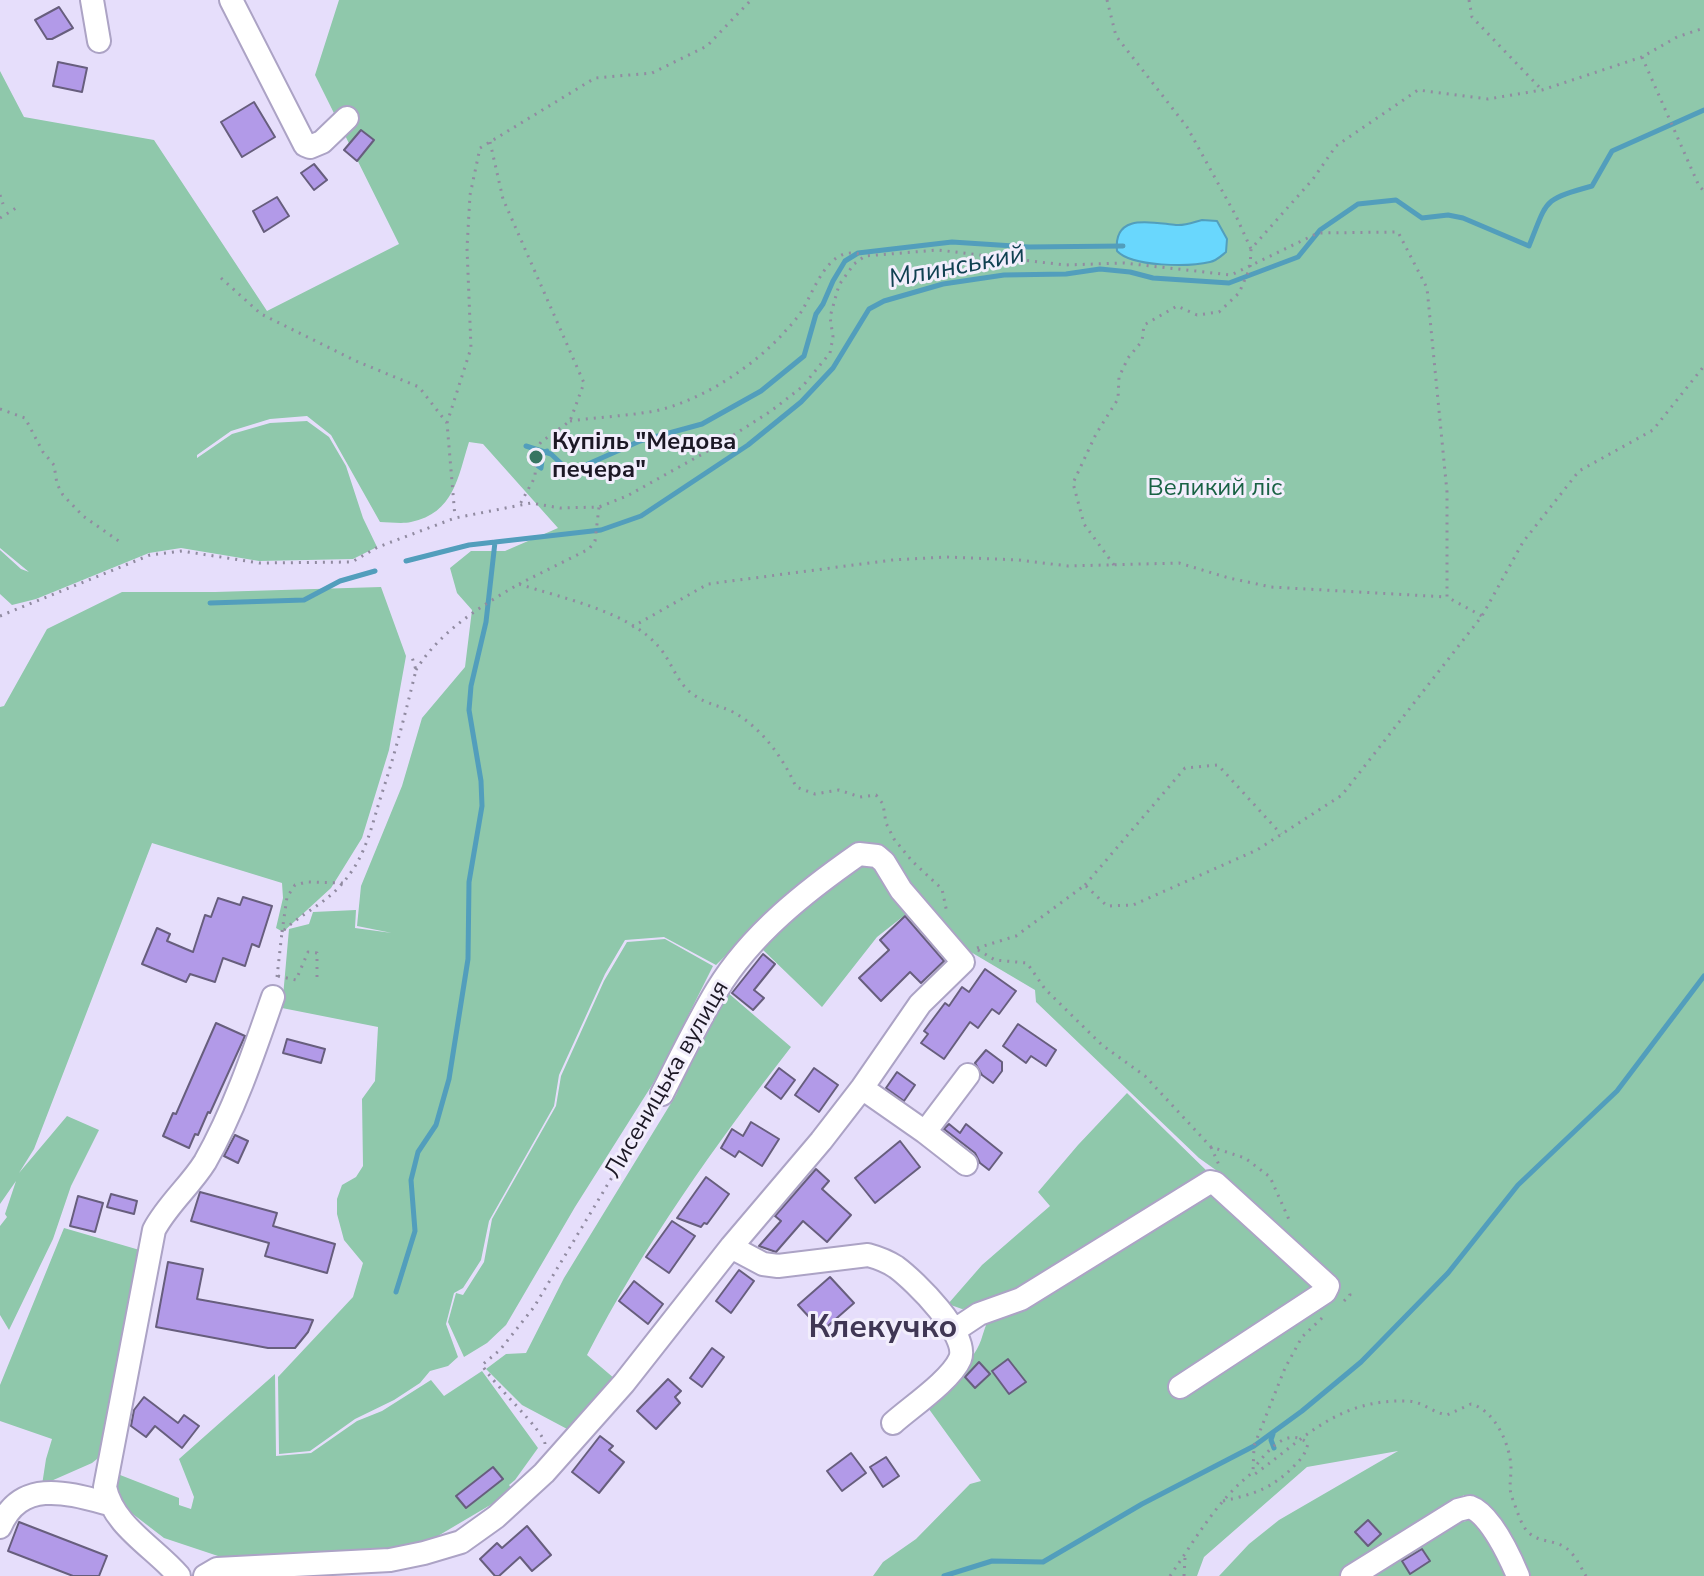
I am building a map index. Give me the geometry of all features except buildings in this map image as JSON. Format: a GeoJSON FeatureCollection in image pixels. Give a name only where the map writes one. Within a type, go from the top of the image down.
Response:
{"type":"FeatureCollection","features":[{"type":"Feature","properties":{"kind":"street"},"geometry":{"type":"LineString","coordinates":[[92,0],[99,41]]}},
{"type":"Feature","properties":{"kind":"street"},"geometry":{"type":"LineString","coordinates":[[231,0],[305,145],[310,147],[322,142],[347,118]]}},
{"type":"Feature","properties":{"kind":"street","name":"Лисеницька вулиця"},"geometry":{"type":"LineString","coordinates":[[662,1094],[719,988],[742,958],[779,917],[859,854],[877,856],[884,862],[901,890],[963,962]]}},
{"type":"Feature","properties":{"kind":"street"},"geometry":{"type":"LineString","coordinates":[[205,1576],[217,1569],[390,1560],[461,1542],[496,1517],[544,1473],[624,1383],[862,1088],[920,1004],[963,962]]}},
{"type":"Feature","properties":{"kind":"street"},"geometry":{"type":"LineString","coordinates":[[179,1576],[118,1518],[109,1504],[105,1487],[154,1230],[160,1217],[207,1158],[234,1100],[275,987]]}},
{"type":"Feature","properties":{"kind":"street"},"geometry":{"type":"LineString","coordinates":[[925,1132],[968,1075]]}},
{"type":"Feature","properties":{"kind":"street"},"geometry":{"type":"LineString","coordinates":[[862,1088],[966,1164]]}},
{"type":"Feature","properties":{"kind":"street"},"geometry":{"type":"LineString","coordinates":[[955,1330],[979,1314],[1021,1299],[1210,1182],[1215,1183],[1328,1286],[1325,1292],[1180,1387]]}},
{"type":"Feature","properties":{"kind":"street"},"geometry":{"type":"LineString","coordinates":[[731,1247],[763,1264],[778,1266],[853,1256],[881,1258],[917,1285],[955,1330],[962,1345],[959,1362],[947,1376],[893,1423]]}},
{"type":"Feature","properties":{"kind":"street"},"geometry":{"type":"LineString","coordinates":[[0,1527],[23,1497],[44,1491],[109,1504]]}},
{"type":"Feature","properties":{"kind":"street"},"geometry":{"type":"LineString","coordinates":[[1352,1576],[1458,1510],[1470,1507],[1482,1513],[1490,1524],[1518,1576]]}},
{"type":"Feature","properties":{"kind":"path"},"geometry":{"type":"LineString","coordinates":[[455,518],[447,423],[471,348],[467,248],[470,195],[480,148],[595,78],[652,73],[707,46],[751,0]]}},
{"type":"Feature","properties":{"kind":"path"},"geometry":{"type":"LineString","coordinates":[[1107,0],[1116,36],[1187,127],[1251,249],[1250,268],[1239,293],[1219,312],[1197,315],[1177,306],[1144,325],[1142,341],[1128,358],[1119,377],[1118,399],[1096,434],[1073,483],[1084,524],[1114,565]]}},
{"type":"Feature","properties":{"kind":"path"},"geometry":{"type":"LineString","coordinates":[[1469,0],[1472,17],[1542,90]]}},
{"type":"Feature","properties":{"kind":"path"},"geometry":{"type":"LineString","coordinates":[[1251,249],[1313,179],[1336,146],[1418,90],[1488,99],[1542,90],[1642,57],[1677,37],[1704,28]]}},
{"type":"Feature","properties":{"kind":"path"},"geometry":{"type":"LineString","coordinates":[[1642,57],[1699,186],[1704,191]]}},
{"type":"Feature","properties":{"kind":"path"},"geometry":{"type":"LineString","coordinates":[[490,142],[503,199],[584,383],[570,421]]}},
{"type":"Feature","properties":{"kind":"path"},"geometry":{"type":"LineString","coordinates":[[0,195],[3,204]]}},
{"type":"Feature","properties":{"kind":"path"},"geometry":{"type":"LineString","coordinates":[[0,218],[16,208]]}},
{"type":"Feature","properties":{"kind":"path"},"geometry":{"type":"LineString","coordinates":[[519,506],[535,477],[536,449],[541,442],[570,421],[657,410],[687,400],[725,379],[756,359],[780,337],[801,312],[826,269],[848,252],[865,256],[938,250],[1065,265],[1124,263],[1231,275],[1318,233],[1398,232],[1427,288],[1447,492],[1447,597]]}},
{"type":"Feature","properties":{"kind":"path"},"geometry":{"type":"LineString","coordinates":[[0,616],[150,555],[182,551],[259,563],[352,562],[378,547],[455,518],[531,503],[560,508],[599,507],[627,496],[702,454],[771,411],[802,387],[830,353],[833,337],[830,317],[839,285],[854,264],[865,256]]}},
{"type":"Feature","properties":{"kind":"path"},"geometry":{"type":"LineString","coordinates":[[221,278],[261,314],[356,361],[419,387],[447,423]]}},
{"type":"Feature","properties":{"kind":"path"},"geometry":{"type":"LineString","coordinates":[[1085,885],[1107,906],[1133,905],[1257,850],[1342,795],[1482,616],[1523,542],[1579,471],[1653,430],[1704,366]]}},
{"type":"Feature","properties":{"kind":"path"},"geometry":{"type":"LineString","coordinates":[[0,409],[25,418],[43,452],[54,465],[57,484],[63,495],[83,516],[123,544]]}},
{"type":"Feature","properties":{"kind":"path"},"geometry":{"type":"LineString","coordinates":[[282,932],[312,911],[343,883],[369,843],[398,747],[416,670],[429,652],[461,622],[519,584],[589,549],[595,541],[599,507]]}},
{"type":"Feature","properties":{"kind":"path"},"geometry":{"type":"LineString","coordinates":[[632,627],[708,584],[892,560],[946,557],[1068,566],[1179,563],[1271,587],[1447,597],[1482,616]]}},
{"type":"Feature","properties":{"kind":"path"},"geometry":{"type":"LineString","coordinates":[[519,584],[575,599],[632,627],[657,644],[690,692],[710,706],[732,712],[763,737],[791,774],[796,787],[815,794],[839,790],[860,797],[876,795],[883,804],[886,823],[894,839],[942,889],[948,917]]}},
{"type":"Feature","properties":{"kind":"path"},"geometry":{"type":"LineString","coordinates":[[412,657],[416,670]]}},
{"type":"Feature","properties":{"kind":"path"},"geometry":{"type":"LineString","coordinates":[[963,962],[977,949],[1016,936],[1085,885],[1185,768],[1218,765],[1281,834]]}},
{"type":"Feature","properties":{"kind":"path"},"geometry":{"type":"LineString","coordinates":[[279,961],[287,897],[295,885],[307,882],[343,883]]}},
{"type":"Feature","properties":{"kind":"path"},"geometry":{"type":"LineString","coordinates":[[275,987],[296,980],[308,952],[317,953],[317,983]]}},
{"type":"Feature","properties":{"kind":"path","name":"Лисеницька вулиця"},"geometry":{"type":"LineString","coordinates":[[542,1449],[545,1444],[542,1433],[509,1401],[482,1365],[519,1329],[534,1307],[662,1094]]}},
{"type":"Feature","properties":{"kind":"path"},"geometry":{"type":"LineString","coordinates":[[1170,1576],[1223,1501],[1234,1487],[1254,1470],[1273,1445],[1282,1440],[1299,1438],[1308,1443],[1303,1457],[1279,1482],[1264,1490],[1223,1501]]}},
{"type":"Feature","properties":{"kind":"path"},"geometry":{"type":"LineString","coordinates":[[1184,1576],[1185,1554]]}},
{"type":"Feature","properties":{"kind":"green space","name":"Великий ліс"},"geometry":{"type":"Polygon","coordinates":[[[339,0],[1704,0],[1704,1576],[1364,1576],[1446,1526],[1466,1521],[1462,1512],[1464,1495],[1344,1576],[1219,1576],[1249,1544],[1279,1520],[1398,1451],[1307,1467],[1204,1557],[1197,1576],[873,1576],[883,1562],[916,1539],[970,1484],[981,1481],[926,1405],[972,1357],[992,1315],[1212,1188],[1332,1290],[1227,1178],[1199,1158],[1036,1002],[1035,990],[964,948],[854,845],[796,886],[716,965],[664,937],[625,940],[605,974],[559,1075],[554,1106],[489,1221],[481,1260],[463,1288],[454,1293],[446,1324],[458,1357],[448,1366],[430,1371],[420,1383],[355,1419],[310,1451],[279,1454],[278,1377],[353,1297],[363,1263],[344,1240],[337,1214],[337,1199],[342,1185],[356,1177],[363,1166],[362,1099],[375,1081],[378,1027],[282,1008],[289,929],[309,924],[313,912],[356,910],[355,928],[392,933],[357,926],[361,886],[402,786],[422,718],[465,667],[472,610],[457,593],[450,568],[471,551],[505,551],[558,528],[483,444],[469,442],[452,492],[437,511],[411,522],[380,522],[331,435],[307,416],[270,419],[231,431],[197,458],[232,434],[270,423],[307,421],[329,437],[346,466],[363,518],[377,547],[353,559],[259,561],[181,548],[149,553],[36,599],[12,605],[0,594],[0,550],[21,569],[29,572],[0,548],[0,71],[24,117],[154,140],[267,311],[399,244],[315,75],[339,0]]]}},
{"type":"Feature","properties":{"kind":"green space"},"geometry":{"type":"Polygon","coordinates":[[[381,587],[406,656],[389,750],[362,838],[331,888],[283,932],[276,928],[283,898],[282,883],[152,843],[34,1149],[19,1173],[67,1116],[99,1130],[71,1186],[53,1239],[9,1330],[0,1315],[0,1226],[7,1217],[5,1214],[16,1181],[0,1204],[0,707],[4,706],[47,629],[122,592],[381,587]]]}},
{"type":"Feature","properties":{"kind":"green space"},"geometry":{"type":"Polygon","coordinates":[[[863,860],[877,863],[910,911],[877,937],[822,1007],[761,948],[794,910],[863,860]]]}},
{"type":"Feature","properties":{"kind":"green space"},"geometry":{"type":"Polygon","coordinates":[[[665,939],[713,966],[659,1074],[575,1207],[506,1325],[487,1343],[464,1357],[448,1322],[456,1293],[463,1295],[484,1262],[492,1219],[556,1106],[561,1076],[604,981],[627,942],[665,939]]]}},
{"type":"Feature","properties":{"kind":"green space"},"geometry":{"type":"Polygon","coordinates":[[[727,992],[791,1047],[682,1196],[609,1314],[587,1355],[615,1379],[569,1430],[522,1405],[486,1369],[506,1354],[526,1353],[564,1278],[676,1095],[700,1039],[727,992]]]}},
{"type":"Feature","properties":{"kind":"green space"},"geometry":{"type":"Polygon","coordinates":[[[1127,1093],[1210,1174],[989,1306],[962,1309],[948,1304],[982,1265],[1050,1206],[1038,1192],[1127,1093]]]}},
{"type":"Feature","properties":{"kind":"green space"},"geometry":{"type":"Polygon","coordinates":[[[64,1228],[143,1251],[102,1455],[92,1463],[42,1485],[52,1439],[0,1421],[0,1385],[64,1228]]]}},
{"type":"Feature","properties":{"kind":"green space"},"geometry":{"type":"Polygon","coordinates":[[[482,1371],[538,1448],[509,1485],[512,1489],[426,1543],[357,1553],[221,1557],[164,1538],[125,1508],[114,1491],[115,1473],[179,1498],[179,1505],[191,1509],[194,1497],[179,1459],[275,1374],[276,1456],[311,1453],[357,1421],[382,1411],[431,1380],[444,1396],[482,1371]]]}},
{"type":"Feature","properties":{"kind":"water"},"geometry":{"type":"Polygon","coordinates":[[[1202,220],[1217,221],[1227,239],[1226,252],[1212,261],[1189,265],[1147,263],[1117,251],[1117,239],[1121,230],[1128,225],[1146,222],[1179,225],[1202,220]]]}},
{"type":"Feature","properties":{"kind":"waterway","name":"Млинський"},"geometry":{"type":"LineString","coordinates":[[406,561],[469,545],[601,530],[641,516],[748,445],[801,402],[833,368],[869,309],[884,301],[943,284],[1004,275],[1066,274],[1100,269],[1153,278],[1229,283],[1298,257],[1320,230],[1358,204],[1396,200],[1422,218],[1448,215],[1463,218],[1529,246],[1549,204],[1564,195],[1592,186],[1612,151],[1704,110]]}},
{"type":"Feature","properties":{"kind":"waterway","name":"Млинський"},"geometry":{"type":"LineString","coordinates":[[526,446],[551,454],[570,472],[640,441],[702,424],[761,391],[804,356],[816,314],[833,281],[845,261],[858,253],[952,242],[1029,247],[1123,246]]}},
{"type":"Feature","properties":{"kind":"waterway"},"geometry":{"type":"LineString","coordinates":[[536,457],[541,468],[543,453],[547,451]]}},
{"type":"Feature","properties":{"kind":"waterway"},"geometry":{"type":"LineString","coordinates":[[396,1292],[415,1231],[411,1180],[418,1152],[436,1125],[449,1079],[468,959],[469,882],[482,806],[469,710],[471,686],[486,622],[495,542]]}},
{"type":"Feature","properties":{"kind":"waterway","name":"Млинський"},"geometry":{"type":"LineString","coordinates":[[210,603],[304,600],[340,581],[375,571]]}},
{"type":"Feature","properties":{"kind":"waterway"},"geometry":{"type":"LineString","coordinates":[[944,1576],[992,1561],[1043,1562],[1142,1504],[1254,1446],[1302,1411],[1361,1362],[1448,1273],[1518,1185],[1617,1091],[1704,976]]}},
{"type":"Feature","properties":{"kind":"waterway"},"geometry":{"type":"LineString","coordinates":[[1273,1434],[1271,1440],[1274,1448]]}},
{"type":"Feature","properties":{"kind":"place","name":"Купіль \"Медова печера\""},"geometry":{"type":"Point","coordinates":[536,457]}},
{"type":"Feature","properties":{"kind":"district","name":"Клекучко"},"geometry":{"type":"Point","coordinates":[883,1329]}}]}
